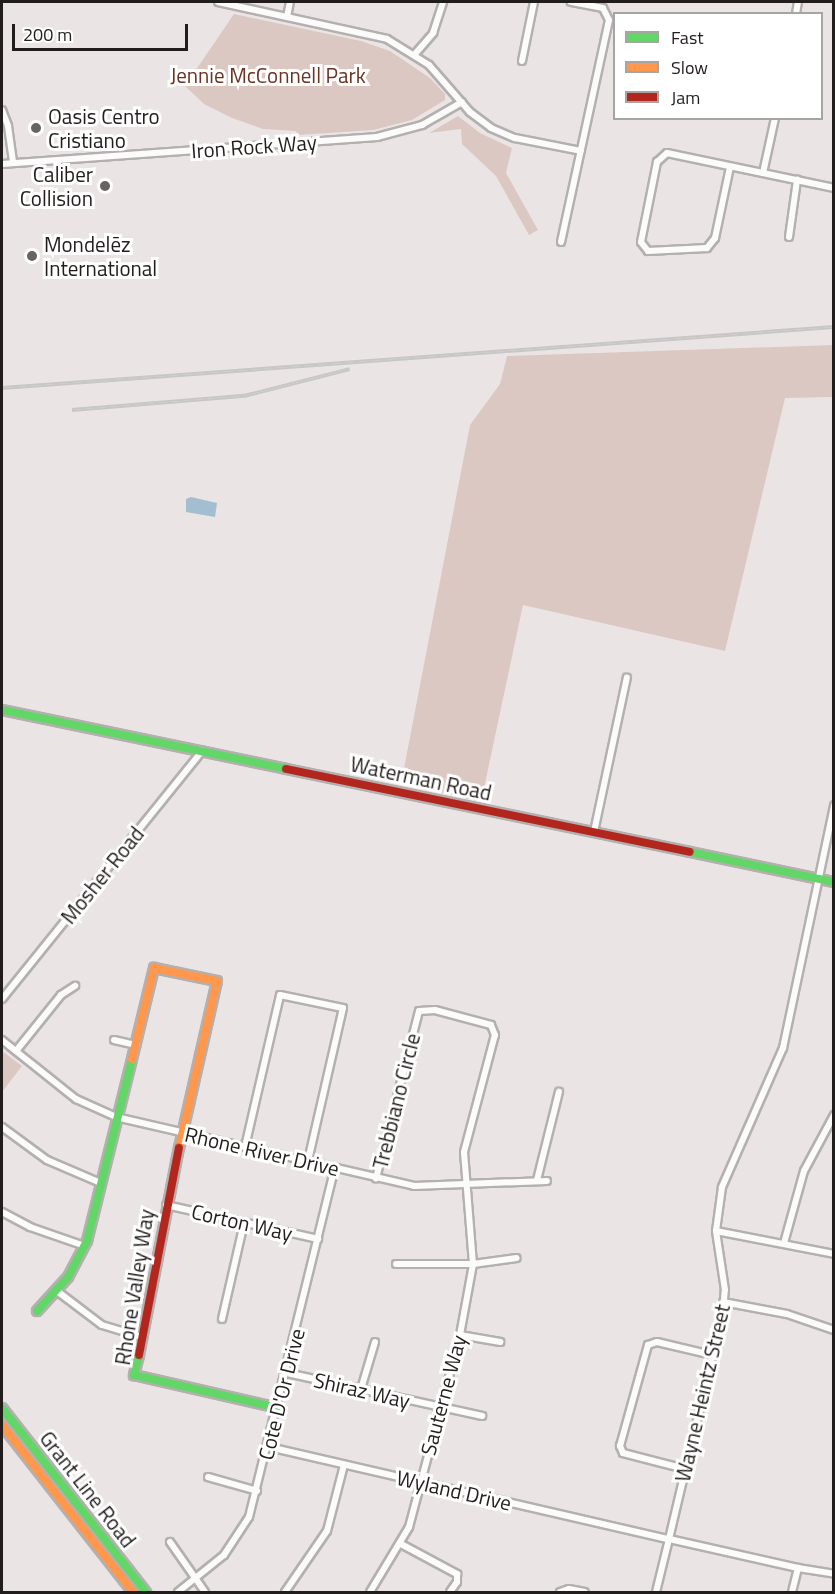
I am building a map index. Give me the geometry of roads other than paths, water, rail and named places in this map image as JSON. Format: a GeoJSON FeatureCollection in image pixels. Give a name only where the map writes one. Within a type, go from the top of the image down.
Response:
{"type":"FeatureCollection","features":[{"type":"Feature","properties":{"kind":"main road","name":"Waterman Road"},"geometry":{"type":"LineString","coordinates":[[2,710],[834,882]]}},
{"type":"Feature","properties":{"kind":"main road","name":"Rhone Valley Way"},"geometry":{"type":"LineString","coordinates":[[136,1046],[154,968],[217,981],[166,1205],[161,1253],[134,1375],[278,1408]]}},
{"type":"Feature","properties":{"kind":"main road"},"geometry":{"type":"LineString","coordinates":[[37,1311],[57,1291],[85,1246],[136,1046]]}},
{"type":"Feature","properties":{"kind":"main road","name":"Grant Line Road"},"geometry":{"type":"LineString","coordinates":[[2,1408],[146,1593]]}},
{"type":"Feature","properties":{"kind":"main road","name":"Grant Line Road"},"geometry":{"type":"LineString","coordinates":[[2,1425],[133,1593]]}},
{"type":"Feature","properties":{"kind":"main road"},"geometry":{"type":"LineString","coordinates":[[36,1451],[38,1462],[98,1539],[99,1550],[109,1553],[139,1593]]}},
{"type":"Feature","properties":{"kind":"street"},"geometry":{"type":"LineString","coordinates":[[218,2],[364,31],[415,54],[442,76],[480,121],[502,134],[581,152]]}},
{"type":"Feature","properties":{"kind":"street"},"geometry":{"type":"LineString","coordinates":[[287,17],[290,2]]}},
{"type":"Feature","properties":{"kind":"street"},"geometry":{"type":"LineString","coordinates":[[415,54],[433,33],[443,2]]}},
{"type":"Feature","properties":{"kind":"street"},"geometry":{"type":"LineString","coordinates":[[522,61],[534,2]]}},
{"type":"Feature","properties":{"kind":"street"},"geometry":{"type":"LineString","coordinates":[[561,242],[609,20],[603,8],[571,2]]}},
{"type":"Feature","properties":{"kind":"street","name":"Iron Rock Way"},"geometry":{"type":"LineString","coordinates":[[2,164],[377,137],[422,125],[462,102]]}},
{"type":"Feature","properties":{"kind":"street"},"geometry":{"type":"LineString","coordinates":[[2,110],[8,126],[13,163]]}},
{"type":"Feature","properties":{"kind":"street"},"geometry":{"type":"LineString","coordinates":[[763,173],[775,120]]}},
{"type":"Feature","properties":{"kind":"street"},"geometry":{"type":"LineString","coordinates":[[730,167],[714,238],[707,248],[648,251],[641,242],[657,162],[667,153],[834,188]]}},
{"type":"Feature","properties":{"kind":"street"},"geometry":{"type":"LineString","coordinates":[[789,237],[797,180]]}},
{"type":"Feature","properties":{"kind":"street"},"geometry":{"type":"LineString","coordinates":[[594,832],[627,677]]}},
{"type":"Feature","properties":{"kind":"street","name":"Mosher Road"},"geometry":{"type":"LineString","coordinates":[[2,999],[202,751]]}},
{"type":"Feature","properties":{"kind":"street","name":"Wayne Heintz Street"},"geometry":{"type":"LineString","coordinates":[[656,1593],[723,1302],[716,1231],[722,1187],[783,1048],[834,805]]}},
{"type":"Feature","properties":{"kind":"street"},"geometry":{"type":"LineString","coordinates":[[16,1051],[61,995],[75,986]]}},
{"type":"Feature","properties":{"kind":"street"},"geometry":{"type":"LineString","coordinates":[[245,1147],[280,994],[343,1008],[308,1161]]}},
{"type":"Feature","properties":{"kind":"street","name":"Trebbiano Circle"},"geometry":{"type":"LineString","coordinates":[[376,1179],[419,1011],[435,1010],[491,1025],[495,1035],[464,1152],[466,1186]]}},
{"type":"Feature","properties":{"kind":"street","name":"Rhone River Drive"},"geometry":{"type":"LineString","coordinates":[[2,1040],[76,1099],[116,1118],[414,1186],[466,1186],[547,1181]]}},
{"type":"Feature","properties":{"kind":"street"},"geometry":{"type":"LineString","coordinates":[[114,1040],[136,1046]]}},
{"type":"Feature","properties":{"kind":"street"},"geometry":{"type":"LineString","coordinates":[[537,1180],[559,1092]]}},
{"type":"Feature","properties":{"kind":"street"},"geometry":{"type":"LineString","coordinates":[[784,1243],[804,1171],[834,1115]]}},
{"type":"Feature","properties":{"kind":"street"},"geometry":{"type":"LineString","coordinates":[[2,1127],[52,1163],[100,1183]]}},
{"type":"Feature","properties":{"kind":"street","name":"Cote D'Or Drive"},"geometry":{"type":"LineString","coordinates":[[178,1593],[232,1545],[249,1517],[269,1447],[335,1168]]}},
{"type":"Feature","properties":{"kind":"street","name":"Sauterne Way"},"geometry":{"type":"LineString","coordinates":[[370,1593],[401,1544],[460,1335],[473,1264],[466,1186]]}},
{"type":"Feature","properties":{"kind":"street","name":"Corton Way"},"geometry":{"type":"LineString","coordinates":[[166,1205],[318,1239]]}},
{"type":"Feature","properties":{"kind":"street"},"geometry":{"type":"LineString","coordinates":[[2,1212],[30,1227],[85,1246]]}},
{"type":"Feature","properties":{"kind":"street"},"geometry":{"type":"LineString","coordinates":[[222,1319],[244,1223]]}},
{"type":"Feature","properties":{"kind":"street"},"geometry":{"type":"LineString","coordinates":[[716,1231],[834,1254]]}},
{"type":"Feature","properties":{"kind":"street"},"geometry":{"type":"LineString","coordinates":[[396,1264],[473,1264],[517,1258]]}},
{"type":"Feature","properties":{"kind":"street"},"geometry":{"type":"LineString","coordinates":[[57,1291],[102,1325],[142,1337]]}},
{"type":"Feature","properties":{"kind":"street"},"geometry":{"type":"LineString","coordinates":[[723,1302],[813,1320],[834,1330]]}},
{"type":"Feature","properties":{"kind":"street"},"geometry":{"type":"LineString","coordinates":[[460,1335],[500,1342]]}},
{"type":"Feature","properties":{"kind":"street"},"geometry":{"type":"LineString","coordinates":[[361,1389],[375,1342]]}},
{"type":"Feature","properties":{"kind":"street"},"geometry":{"type":"LineString","coordinates":[[685,1469],[623,1453],[620,1446],[648,1345],[657,1342],[712,1355]]}},
{"type":"Feature","properties":{"kind":"street","name":"Shiraz Way"},"geometry":{"type":"LineString","coordinates":[[287,1373],[482,1416]]}},
{"type":"Feature","properties":{"kind":"street","name":"Wyland Drive"},"geometry":{"type":"LineString","coordinates":[[269,1447],[669,1539]]}},
{"type":"Feature","properties":{"kind":"street"},"geometry":{"type":"LineString","coordinates":[[285,1593],[327,1531],[344,1465]]}},
{"type":"Feature","properties":{"kind":"street"},"geometry":{"type":"LineString","coordinates":[[208,1478],[257,1491]]}},
{"type":"Feature","properties":{"kind":"street"},"geometry":{"type":"LineString","coordinates":[[669,1539],[834,1574]]}},
{"type":"Feature","properties":{"kind":"street"},"geometry":{"type":"LineString","coordinates":[[170,1542],[205,1593]]}},
{"type":"Feature","properties":{"kind":"street"},"geometry":{"type":"LineString","coordinates":[[401,1544],[457,1574],[457,1582],[450,1593]]}},
{"type":"Feature","properties":{"kind":"street"},"geometry":{"type":"LineString","coordinates":[[792,1593],[798,1568]]}},
{"type":"Feature","properties":{"kind":"street"},"geometry":{"type":"LineString","coordinates":[[560,1593],[569,1589],[585,1593]]}},
{"type":"Feature","properties":{"kind":"water"},"geometry":{"type":"Polygon","coordinates":[[[191,497],[217,503],[215,517],[186,512],[186,499],[191,497]]]}},
{"type":"Feature","properties":{"kind":"railway"},"geometry":{"type":"LineString","coordinates":[[2,388],[834,327]]}},
{"type":"Feature","properties":{"kind":"railway"},"geometry":{"type":"LineString","coordinates":[[72,410],[244,396],[350,369]]}},
{"type":"Feature","properties":{"kind":"place","name":"Oasis Centro Cristiano"},"geometry":{"type":"Point","coordinates":[36,128]}},
{"type":"Feature","properties":{"kind":"place","name":"Caliber Collision"},"geometry":{"type":"Point","coordinates":[105,186]}},
{"type":"Feature","properties":{"kind":"place","name":"Mondelēz International"},"geometry":{"type":"Point","coordinates":[32,256]}},
{"type":"Feature","properties":{"kind":"park label","name":"Jennie McConnell Park"},"geometry":{"type":"Point","coordinates":[268,75]}}]}
